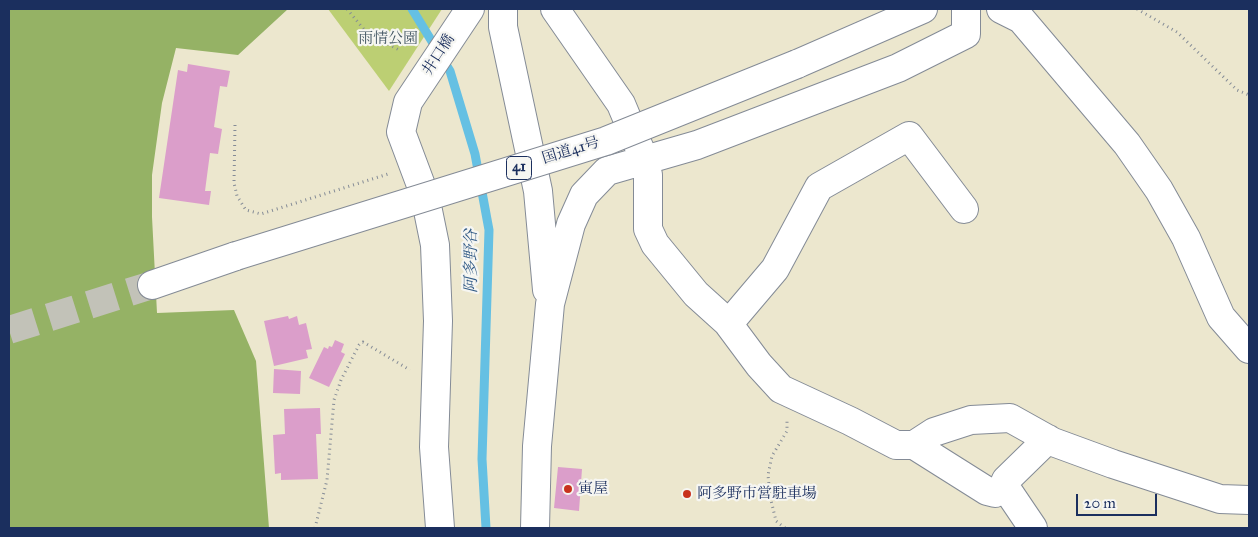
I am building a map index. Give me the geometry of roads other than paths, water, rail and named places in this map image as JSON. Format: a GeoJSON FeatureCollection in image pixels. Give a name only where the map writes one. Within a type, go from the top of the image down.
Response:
{"type":"FeatureCollection","features":[{"type":"Feature","properties":{"kind":"main road","name":"井口橋"},"geometry":{"type":"LineString","coordinates":[[440,528],[434,447],[438,321],[435,245],[425,196],[401,132],[408,102],[470,9]]}},
{"type":"Feature","properties":{"kind":"main road"},"geometry":{"type":"LineString","coordinates":[[503,9],[503,26],[523,131],[538,191],[544,276],[550,304]]}},
{"type":"Feature","properties":{"kind":"main road"},"geometry":{"type":"LineString","coordinates":[[555,9],[621,104],[644,159],[648,175],[648,229],[655,244],[696,294],[727,322],[759,365],[781,389],[896,445],[914,445],[986,491],[995,493],[1002,489],[1006,480],[1048,439]]}},
{"type":"Feature","properties":{"kind":"main road","name":"国道41号"},"geometry":{"type":"LineString","coordinates":[[152,285],[236,256],[606,140],[797,64],[923,9]]}},
{"type":"Feature","properties":{"kind":"main road"},"geometry":{"type":"LineString","coordinates":[[535,528],[537,446],[550,304],[571,224],[584,195],[607,171],[697,145],[898,68],[966,34],[966,9]]}},
{"type":"Feature","properties":{"kind":"main road"},"geometry":{"type":"LineString","coordinates":[[1001,9],[1021,19],[1127,144],[1159,190],[1181,230],[1221,317],[1249,349]]}},
{"type":"Feature","properties":{"kind":"main road"},"geometry":{"type":"LineString","coordinates":[[727,322],[736,315],[775,269],[819,187],[908,136],[964,209]]}},
{"type":"Feature","properties":{"kind":"main road"},"geometry":{"type":"LineString","coordinates":[[914,445],[934,432],[971,420],[1010,418],[1048,439],[1113,464],[1220,499],[1249,500]]}},
{"type":"Feature","properties":{"kind":"main road"},"geometry":{"type":"LineString","coordinates":[[1002,489],[1008,491],[1033,528]]}},
{"type":"Feature","properties":{"kind":"waterway","name":"阿多野谷"},"geometry":{"type":"LineString","coordinates":[[412,9],[450,71],[475,154],[489,230],[482,459],[486,528]]}},
{"type":"Feature","properties":{"kind":"tunnel"},"geometry":{"type":"LineString","coordinates":[[9,330],[152,285]]}},
{"type":"Feature","properties":{"kind":"place","name":"寅屋"},"geometry":{"type":"Point","coordinates":[568,489]}},
{"type":"Feature","properties":{"kind":"place","name":"阿多野市営駐車場"},"geometry":{"type":"Point","coordinates":[687,494]}},
{"type":"Feature","properties":{"kind":"park label","name":"雨情公園"},"geometry":{"type":"Point","coordinates":[388,39]}}]}
